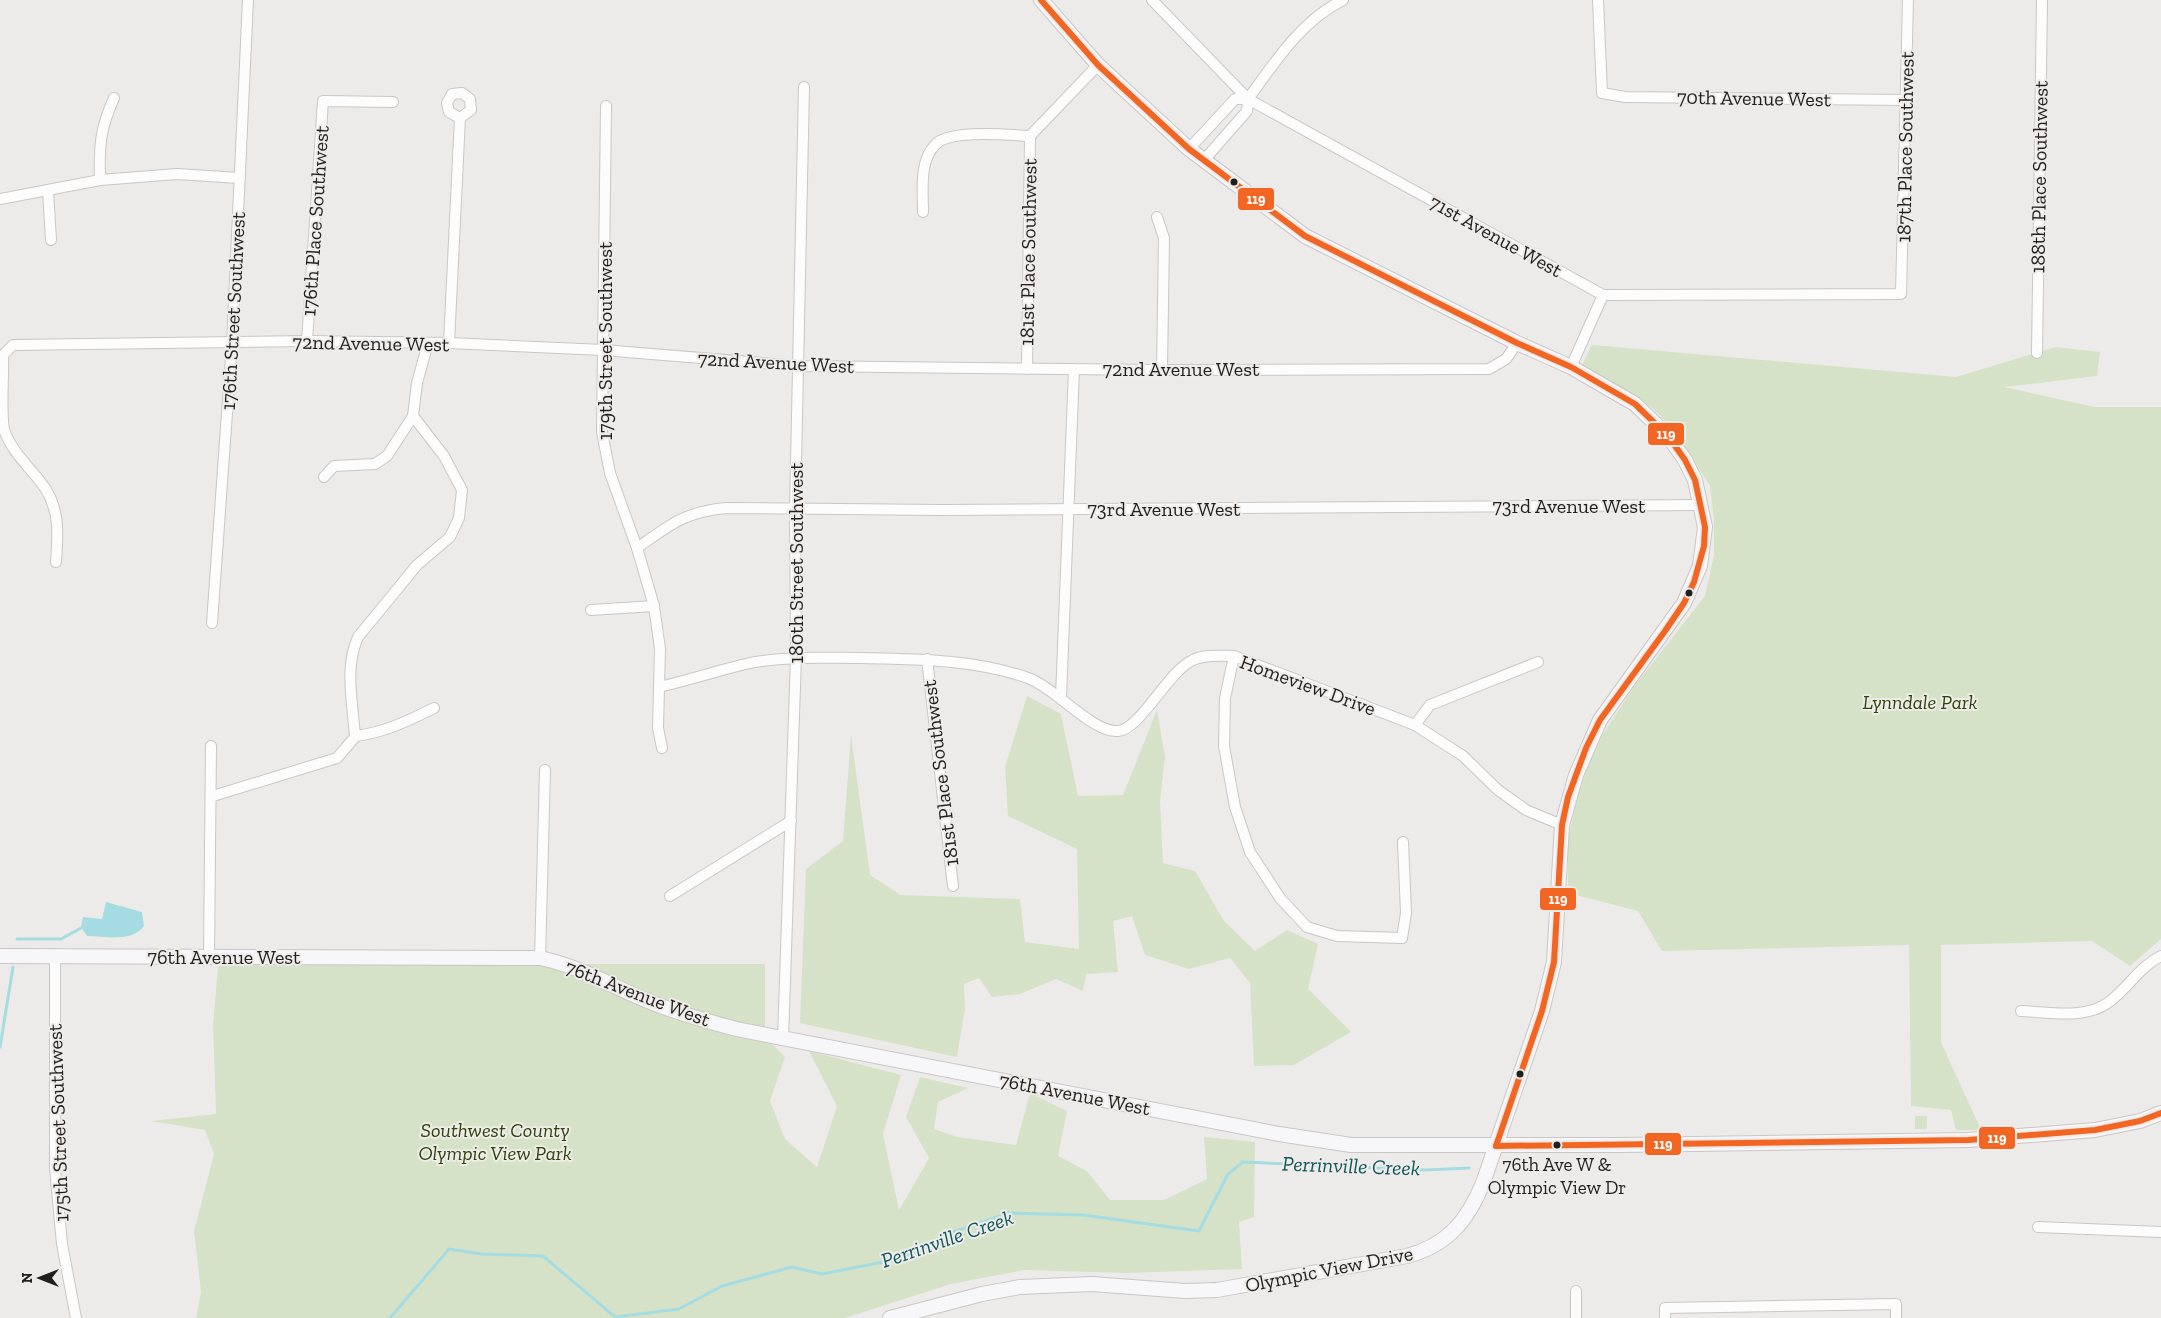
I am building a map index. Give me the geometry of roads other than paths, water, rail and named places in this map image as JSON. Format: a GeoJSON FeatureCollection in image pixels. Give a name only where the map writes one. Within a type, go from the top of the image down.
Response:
{"type":"FeatureCollection","features":[{"type":"Feature","properties":{"kind":"main road","name":"Olympic View Drive"},"geometry":{"type":"LineString","coordinates":[[890,1318],[982,1294],[1020,1288],[1092,1284],[1185,1291],[1217,1290],[1414,1254],[1441,1242],[1461,1224],[1476,1201],[1542,1011],[1554,962],[1562,825],[1576,775],[1600,720],[1684,603],[1694,582],[1704,546],[1705,527],[1702,505],[1695,480],[1685,460],[1668,436],[1635,404],[1571,367],[1305,236],[1189,149],[1098,65],[1041,0]]}},
{"type":"Feature","properties":{"kind":"main road","name":"76th Avenue West"},"geometry":{"type":"LineString","coordinates":[[0,956],[540,958],[586,971],[665,1008],[736,1029],[1279,1134],[1351,1145],[1496,1146],[1968,1140],[2095,1130],[2140,1121],[2161,1113]]}},
{"type":"Feature","properties":{"kind":"street","name":"176th Street Southwest"},"geometry":{"type":"LineString","coordinates":[[212,622],[232,342],[248,0]]}},
{"type":"Feature","properties":{"kind":"street","name":"71st Avenue West"},"geometry":{"type":"LineString","coordinates":[[1152,0],[1248,99],[1603,296],[1901,294]]}},
{"type":"Feature","properties":{"kind":"street"},"geometry":{"type":"LineString","coordinates":[[1204,160],[1247,111],[1248,99],[1295,37],[1325,4],[1343,0]]}},
{"type":"Feature","properties":{"kind":"street","name":"70th Avenue West"},"geometry":{"type":"LineString","coordinates":[[1598,0],[1602,93],[1625,97],[1907,100]]}},
{"type":"Feature","properties":{"kind":"street","name":"187th Place Southwest"},"geometry":{"type":"LineString","coordinates":[[1901,294],[1908,0]]}},
{"type":"Feature","properties":{"kind":"street","name":"188th Place Southwest"},"geometry":{"type":"LineString","coordinates":[[2037,353],[2042,0]]}},
{"type":"Feature","properties":{"kind":"street"},"geometry":{"type":"LineString","coordinates":[[923,212],[926,163],[935,145],[947,138],[979,134],[1030,136],[1098,65]]}},
{"type":"Feature","properties":{"kind":"street","name":"180th Street Southwest"},"geometry":{"type":"LineString","coordinates":[[783,1039],[796,657],[795,510],[804,87]]}},
{"type":"Feature","properties":{"kind":"street"},"geometry":{"type":"LineString","coordinates":[[100,180],[99,145],[106,117],[114,98]]}},
{"type":"Feature","properties":{"kind":"street"},"geometry":{"type":"LineString","coordinates":[[1189,149],[1235,99],[1248,99]]}},
{"type":"Feature","properties":{"kind":"street","name":"176th Place Southwest"},"geometry":{"type":"LineString","coordinates":[[307,341],[323,101],[393,102]]}},
{"type":"Feature","properties":{"kind":"street","name":"179th Street Southwest"},"geometry":{"type":"LineString","coordinates":[[606,106],[603,350],[604,440],[610,473],[637,548],[654,606],[660,648],[658,728],[662,748]]}},
{"type":"Feature","properties":{"kind":"street"},"geometry":{"type":"LineString","coordinates":[[449,343],[460,118]]}},
{"type":"Feature","properties":{"kind":"street","name":"181st Place Southwest"},"geometry":{"type":"LineString","coordinates":[[1027,369],[1030,136]]}},
{"type":"Feature","properties":{"kind":"street"},"geometry":{"type":"LineString","coordinates":[[0,199],[100,180],[177,174],[240,178]]}},
{"type":"Feature","properties":{"kind":"street"},"geometry":{"type":"LineString","coordinates":[[48,190],[51,240]]}},
{"type":"Feature","properties":{"kind":"street"},"geometry":{"type":"LineString","coordinates":[[1157,217],[1164,238],[1162,370]]}},
{"type":"Feature","properties":{"kind":"street"},"geometry":{"type":"LineString","coordinates":[[1571,367],[1603,296]]}},
{"type":"Feature","properties":{"kind":"street","name":"72nd Avenue West"},"geometry":{"type":"LineString","coordinates":[[56,562],[59,529],[55,509],[45,488],[14,449],[4,430],[4,355],[12,345],[307,341],[449,343],[603,350],[799,366],[1162,370],[1489,369],[1506,359],[1517,342]]}},
{"type":"Feature","properties":{"kind":"street"},"geometry":{"type":"LineString","coordinates":[[324,477],[329,469],[334,466],[375,464],[387,456],[413,416],[417,383],[428,343]]}},
{"type":"Feature","properties":{"kind":"street"},"geometry":{"type":"LineString","coordinates":[[1062,697],[1074,369]]}},
{"type":"Feature","properties":{"kind":"street"},"geometry":{"type":"LineString","coordinates":[[212,796],[337,758],[355,736],[350,669],[352,650],[358,637],[417,564],[450,537],[459,518],[462,490],[444,456],[413,416]]}},
{"type":"Feature","properties":{"kind":"street","name":"73rd Avenue West"},"geometry":{"type":"LineString","coordinates":[[637,548],[680,518],[703,510],[726,508],[795,510],[1070,510],[1702,505]]}},
{"type":"Feature","properties":{"kind":"street"},"geometry":{"type":"LineString","coordinates":[[590,610],[654,606]]}},
{"type":"Feature","properties":{"kind":"street"},"geometry":{"type":"LineString","coordinates":[[1234,656],[1225,698],[1224,746],[1235,807],[1250,852],[1280,898],[1307,927],[1337,936],[1402,938],[1406,913],[1403,842]]}},
{"type":"Feature","properties":{"kind":"street","name":"Homeview Drive"},"geometry":{"type":"LineString","coordinates":[[659,688],[751,663],[796,657],[927,659],[994,669],[1030,678],[1062,697],[1104,730],[1119,732],[1131,727],[1170,679],[1193,660],[1234,656],[1415,725],[1463,756],[1498,790],[1526,810],[1562,825]]}},
{"type":"Feature","properties":{"kind":"street","name":"181st Place Southwest"},"geometry":{"type":"LineString","coordinates":[[927,659],[953,886]]}},
{"type":"Feature","properties":{"kind":"street"},"geometry":{"type":"LineString","coordinates":[[1415,725],[1430,705],[1538,662]]}},
{"type":"Feature","properties":{"kind":"street"},"geometry":{"type":"LineString","coordinates":[[355,736],[373,734],[408,721],[434,708]]}},
{"type":"Feature","properties":{"kind":"street"},"geometry":{"type":"LineString","coordinates":[[210,957],[211,746]]}},
{"type":"Feature","properties":{"kind":"street"},"geometry":{"type":"LineString","coordinates":[[540,958],[545,770]]}},
{"type":"Feature","properties":{"kind":"street"},"geometry":{"type":"LineString","coordinates":[[670,896],[791,821]]}},
{"type":"Feature","properties":{"kind":"street","name":"175th Street Southwest"},"geometry":{"type":"LineString","coordinates":[[55,956],[55,1168],[62,1244],[76,1318]]}},
{"type":"Feature","properties":{"kind":"street"},"geometry":{"type":"LineString","coordinates":[[2021,1011],[2068,1013],[2094,1011],[2110,1002],[2148,962],[2161,956]]}},
{"type":"Feature","properties":{"kind":"street"},"geometry":{"type":"LineString","coordinates":[[2038,1227],[2161,1232]]}},
{"type":"Feature","properties":{"kind":"street"},"geometry":{"type":"LineString","coordinates":[[1576,1292],[1576,1318]]}},
{"type":"Feature","properties":{"kind":"street"},"geometry":{"type":"LineString","coordinates":[[1665,1313],[1896,1304],[1896,1318]]}},
{"type":"Feature","properties":{"kind":"water"},"geometry":{"type":"Polygon","coordinates":[[[106,902],[142,912],[144,926],[139,931],[125,937],[87,936],[81,927],[83,917],[102,919],[106,902]]]}},
{"type":"Feature","properties":{"kind":"waterway"},"geometry":{"type":"LineString","coordinates":[[17,939],[61,939],[81,928]]}},
{"type":"Feature","properties":{"kind":"waterway"},"geometry":{"type":"LineString","coordinates":[[0,1047],[13,967]]}},
{"type":"Feature","properties":{"kind":"waterway","name":"Perrinville Creek"},"geometry":{"type":"LineString","coordinates":[[390,1318],[449,1249],[481,1254],[543,1256],[615,1317],[679,1309],[722,1286],[792,1267],[822,1274],[904,1258],[947,1234],[1009,1213],[1083,1215],[1199,1231],[1228,1174],[1243,1162],[1425,1170],[1469,1168]]}},
{"type":"Feature","properties":{"kind":"place","name":"76th Ave W & Olympic View Dr"},"geometry":{"type":"Point","coordinates":[1557,1145]}},
{"type":"Feature","properties":{"kind":"park label","name":"Lynndale Park"},"geometry":{"type":"Point","coordinates":[1920,702]}},
{"type":"Feature","properties":{"kind":"park label","name":"Southwest County Olympic View Park"},"geometry":{"type":"Point","coordinates":[495,1142]}}]}
